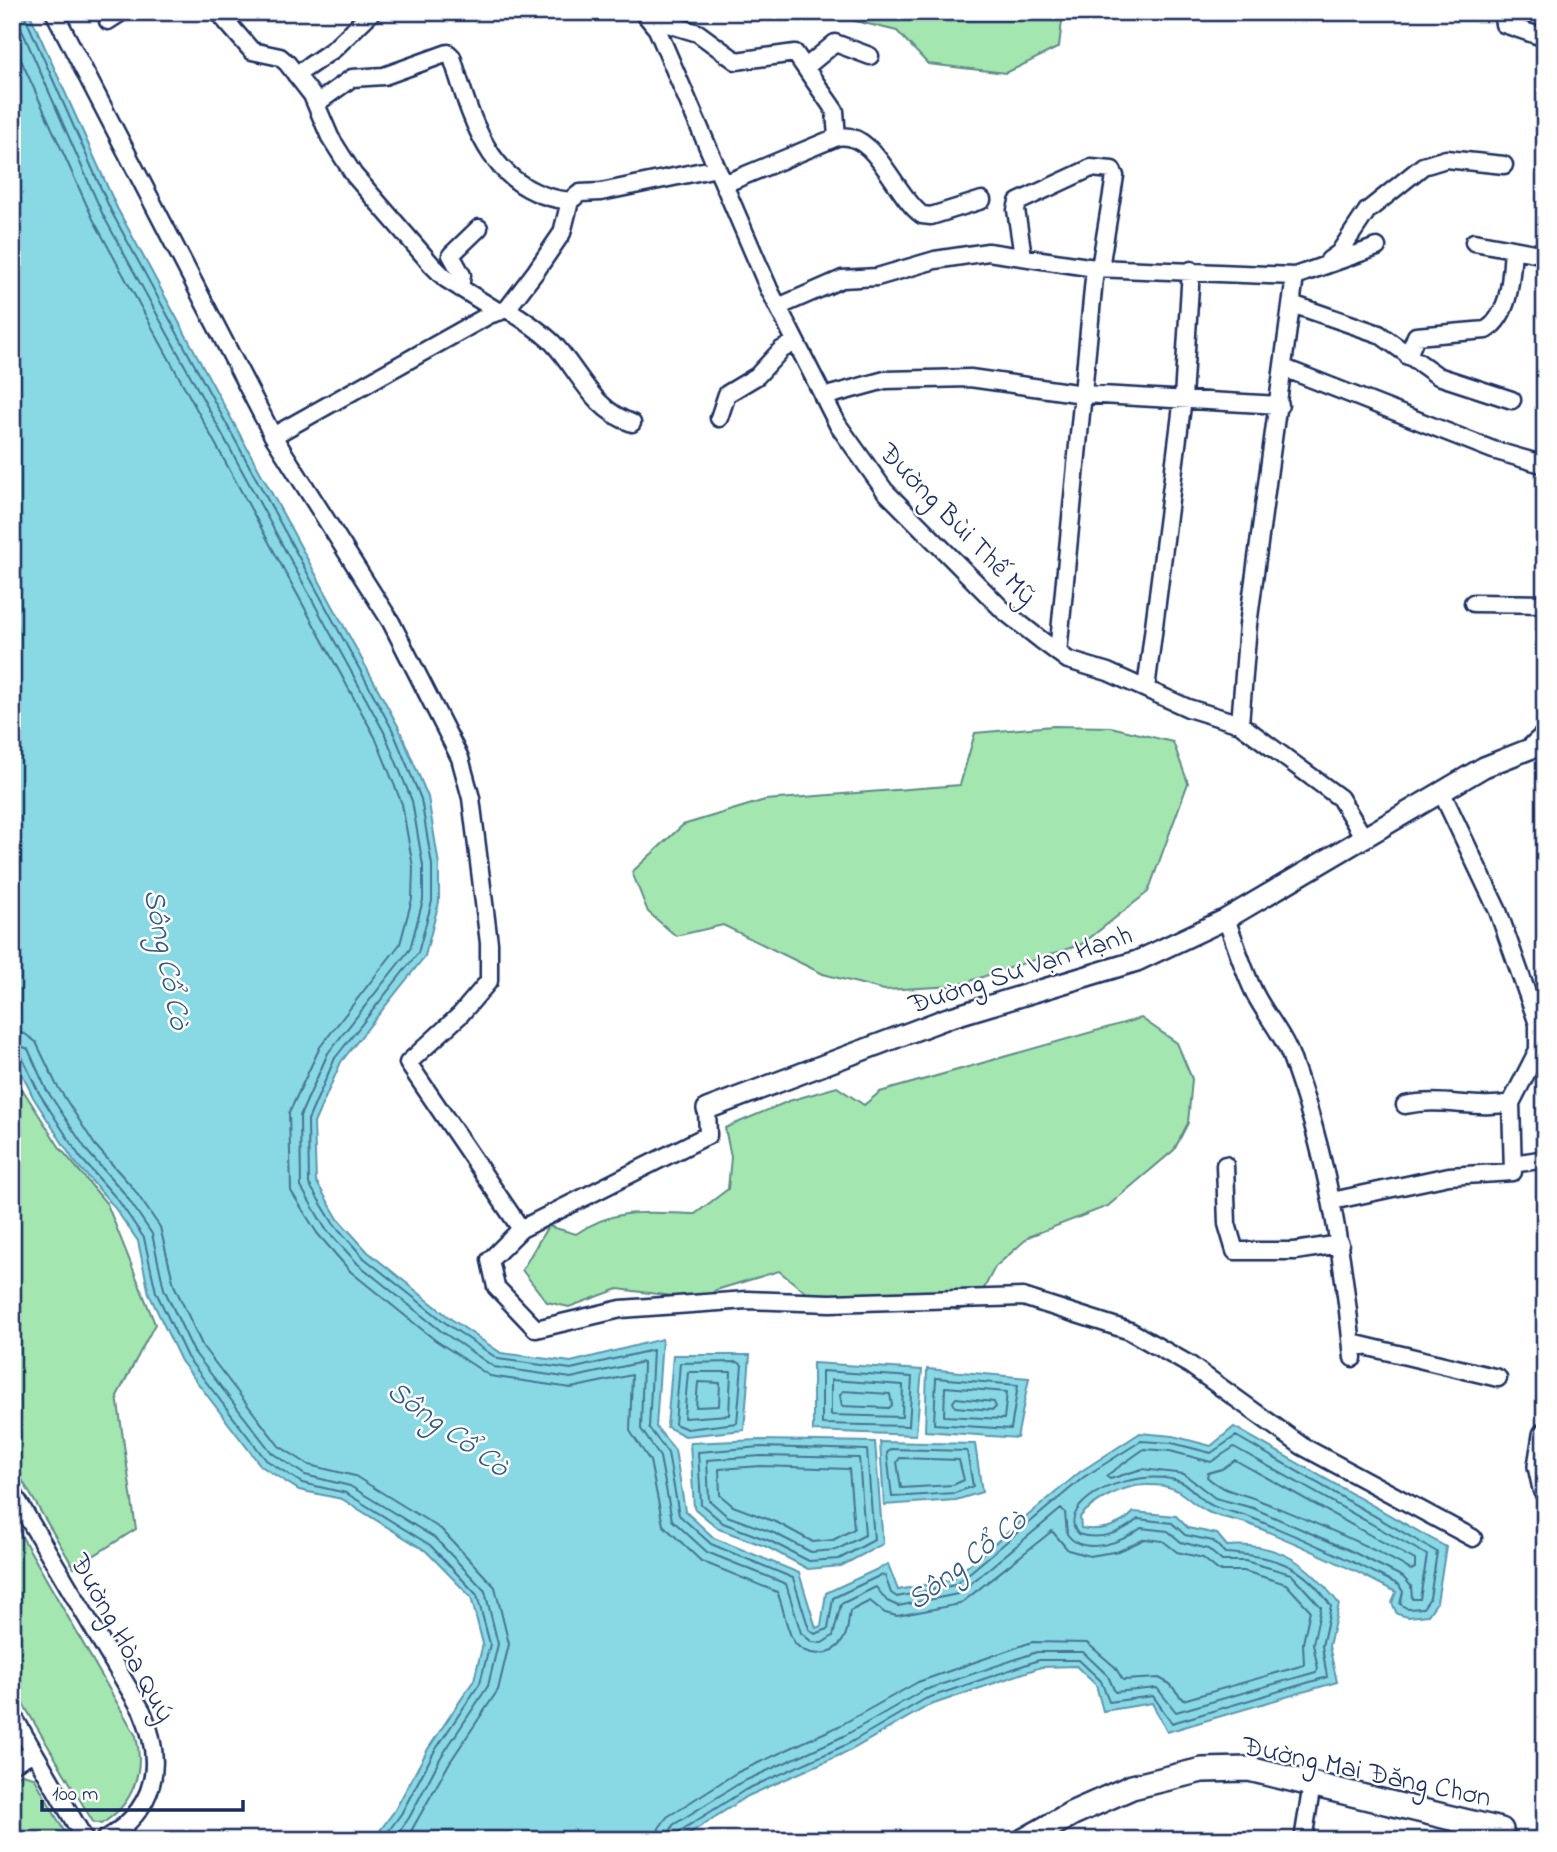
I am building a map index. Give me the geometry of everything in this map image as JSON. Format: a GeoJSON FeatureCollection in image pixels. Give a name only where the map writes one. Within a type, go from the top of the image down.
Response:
{"type":"FeatureCollection","features":[{"type":"Feature","properties":{"kind":"main road"},"geometry":{"type":"LineString","coordinates":[[1543,1441],[1544,1484]]}},
{"type":"Feature","properties":{"kind":"main road","name":"Đường Mai Đăng Chơn"},"geometry":{"type":"LineString","coordinates":[[1025,1840],[1073,1813],[1132,1787],[1202,1770],[1249,1769],[1312,1784],[1456,1830],[1500,1835]]}},
{"type":"Feature","properties":{"kind":"street"},"geometry":{"type":"LineString","coordinates":[[54,12],[273,436],[391,622],[460,758],[473,811],[489,943],[489,981],[460,1015],[408,1063],[521,1229],[490,1260],[496,1287],[536,1329],[621,1308],[733,1301],[830,1303],[1023,1297],[1130,1331],[1189,1365],[1302,1446],[1473,1538]]}},
{"type":"Feature","properties":{"kind":"street"},"geometry":{"type":"LineString","coordinates":[[218,12],[252,51],[280,57],[296,75],[317,103],[330,137],[354,175],[432,265],[460,288],[530,323],[553,344],[611,414],[632,423]]}},
{"type":"Feature","properties":{"kind":"street"},"geometry":{"type":"LineString","coordinates":[[296,75],[334,49],[372,12]]}},
{"type":"Feature","properties":{"kind":"street"},"geometry":{"type":"LineString","coordinates":[[1502,12],[1504,24],[1545,38]]}},
{"type":"Feature","properties":{"kind":"street"},"geometry":{"type":"LineString","coordinates":[[648,18],[698,33],[711,40],[731,60],[744,61],[790,52],[799,57],[835,111],[837,137]]}},
{"type":"Feature","properties":{"kind":"street","name":"Đường Bùi Thế Mỹ"},"geometry":{"type":"LineString","coordinates":[[648,18],[795,342],[855,454],[885,491],[1004,611],[1058,653],[1068,660],[1108,672],[1188,708],[1240,724],[1340,798],[1364,838]]}},
{"type":"Feature","properties":{"kind":"street"},"geometry":{"type":"LineString","coordinates":[[806,66],[835,43],[870,56]]}},
{"type":"Feature","properties":{"kind":"street"},"geometry":{"type":"LineString","coordinates":[[317,103],[352,78],[384,76],[447,53],[452,57],[474,128],[490,157],[526,187],[570,201]]}},
{"type":"Feature","properties":{"kind":"street"},"geometry":{"type":"LineString","coordinates":[[723,184],[837,137],[850,135],[862,141],[922,215],[931,216],[982,200]]}},
{"type":"Feature","properties":{"kind":"street"},"geometry":{"type":"LineString","coordinates":[[1318,268],[1339,253],[1367,211],[1423,166],[1446,159],[1504,165]]}},
{"type":"Feature","properties":{"kind":"street"},"geometry":{"type":"LineString","coordinates":[[1023,256],[1016,211],[1018,202],[1091,167],[1103,166],[1112,170],[1115,176],[1098,268],[1083,394],[1058,653]]}},
{"type":"Feature","properties":{"kind":"street"},"geometry":{"type":"LineString","coordinates":[[273,436],[503,311],[562,233],[570,201],[580,193],[601,192],[717,168]]}},
{"type":"Feature","properties":{"kind":"street"},"geometry":{"type":"LineString","coordinates":[[460,288],[462,275],[451,255],[479,229]]}},
{"type":"Feature","properties":{"kind":"street"},"geometry":{"type":"LineString","coordinates":[[1474,242],[1545,255]]}},
{"type":"Feature","properties":{"kind":"street"},"geometry":{"type":"LineString","coordinates":[[778,307],[842,279],[877,277],[935,260],[988,252],[1098,268],[1295,276],[1377,247]]}},
{"type":"Feature","properties":{"kind":"street"},"geometry":{"type":"LineString","coordinates":[[1408,356],[1416,336],[1486,330],[1495,324],[1507,298],[1513,249]]}},
{"type":"Feature","properties":{"kind":"street"},"geometry":{"type":"LineString","coordinates":[[1146,689],[1183,398],[1191,270]]}},
{"type":"Feature","properties":{"kind":"street"},"geometry":{"type":"LineString","coordinates":[[1240,724],[1248,625],[1280,405],[1295,276]]}},
{"type":"Feature","properties":{"kind":"street"},"geometry":{"type":"LineString","coordinates":[[1292,304],[1365,328],[1438,376],[1512,400]]}},
{"type":"Feature","properties":{"kind":"street"},"geometry":{"type":"LineString","coordinates":[[719,418],[727,394],[757,376],[781,350],[795,342]]}},
{"type":"Feature","properties":{"kind":"street"},"geometry":{"type":"LineString","coordinates":[[1284,368],[1493,450],[1545,465]]}},
{"type":"Feature","properties":{"kind":"street"},"geometry":{"type":"LineString","coordinates":[[823,397],[885,380],[970,378],[1083,394],[1280,405]]}},
{"type":"Feature","properties":{"kind":"street"},"geometry":{"type":"LineString","coordinates":[[1473,603],[1545,604]]}},
{"type":"Feature","properties":{"kind":"street","name":"Đường Sư Vạn Hạnh"},"geometry":{"type":"LineString","coordinates":[[521,1229],[708,1135],[707,1109],[948,1018],[1137,961],[1226,919],[1485,767],[1542,743]]}},
{"type":"Feature","properties":{"kind":"street"},"geometry":{"type":"LineString","coordinates":[[1332,1201],[1449,1176],[1513,1172],[1511,1103],[1538,1050],[1538,1024],[1498,911],[1442,793]]}},
{"type":"Feature","properties":{"kind":"street"},"geometry":{"type":"LineString","coordinates":[[1226,919],[1254,992],[1288,1050],[1306,1098],[1340,1244],[1352,1350],[1498,1378]]}},
{"type":"Feature","properties":{"kind":"street"},"geometry":{"type":"LineString","coordinates":[[1405,1105],[1434,1100],[1470,1106],[1511,1103]]}},
{"type":"Feature","properties":{"kind":"street"},"geometry":{"type":"LineString","coordinates":[[1514,1164],[1545,1159]]}},
{"type":"Feature","properties":{"kind":"street"},"geometry":{"type":"LineString","coordinates":[[1225,1165],[1227,1224],[1235,1251],[1295,1251],[1340,1244]]}},
{"type":"Feature","properties":{"kind":"street","name":"Đường Hòa Quý"},"geometry":{"type":"LineString","coordinates":[[14,1498],[142,1711],[152,1739],[155,1766],[142,1806],[133,1818],[104,1840]]}},
{"type":"Feature","properties":{"kind":"street"},"geometry":{"type":"LineString","coordinates":[[12,1714],[85,1840]]}},
{"type":"Feature","properties":{"kind":"street"},"geometry":{"type":"LineString","coordinates":[[12,1764],[34,1752]]}},
{"type":"Feature","properties":{"kind":"street"},"geometry":{"type":"LineString","coordinates":[[1303,1840],[1312,1784]]}},
{"type":"Feature","properties":{"kind":"green space"},"geometry":{"type":"Polygon","coordinates":[[[818,12],[1063,12],[1059,47],[1006,73],[928,64],[897,31],[818,12]]]}},
{"type":"Feature","properties":{"kind":"green space"},"geometry":{"type":"Polygon","coordinates":[[[1053,726],[1111,727],[1173,742],[1188,783],[1148,892],[1082,944],[955,986],[884,990],[823,974],[723,925],[676,936],[648,912],[632,872],[683,825],[765,800],[960,785],[975,733],[1053,726]]]}},
{"type":"Feature","properties":{"kind":"green space"},"geometry":{"type":"Polygon","coordinates":[[[1141,1018],[1177,1043],[1192,1079],[1188,1123],[1174,1150],[1108,1206],[1030,1236],[995,1267],[975,1306],[957,1310],[900,1299],[809,1295],[779,1271],[716,1290],[704,1300],[618,1289],[569,1307],[547,1302],[522,1270],[548,1226],[576,1234],[591,1225],[619,1215],[695,1214],[728,1189],[731,1157],[725,1128],[789,1101],[837,1087],[864,1105],[880,1092],[1141,1018]]]}},
{"type":"Feature","properties":{"kind":"green space"},"geometry":{"type":"Polygon","coordinates":[[[12,1073],[60,1148],[107,1204],[155,1324],[117,1396],[136,1529],[74,1568],[12,1463],[12,1073]]]}},
{"type":"Feature","properties":{"kind":"green space"},"geometry":{"type":"Polygon","coordinates":[[[12,1525],[17,1528],[136,1736],[139,1762],[134,1786],[121,1807],[101,1824],[93,1822],[12,1685],[12,1525]]]}},
{"type":"Feature","properties":{"kind":"green space"},"geometry":{"type":"Polygon","coordinates":[[[22,1774],[34,1777],[69,1840],[12,1840],[12,1779],[22,1774]]]}},
{"type":"Feature","properties":{"kind":"water","name":"Sông Cổ Cò"},"geometry":{"type":"Polygon","coordinates":[[[12,12],[29,12],[117,208],[398,726],[428,797],[439,865],[439,902],[425,956],[341,1062],[314,1123],[316,1181],[338,1219],[368,1252],[451,1319],[501,1353],[571,1362],[662,1339],[656,1427],[675,1450],[685,1511],[714,1538],[799,1573],[816,1628],[821,1626],[826,1593],[888,1564],[898,1590],[951,1580],[1080,1472],[1140,1433],[1173,1436],[1211,1446],[1234,1427],[1446,1547],[1437,1602],[1428,1615],[1408,1617],[1397,1614],[1392,1603],[1396,1592],[1249,1524],[1208,1512],[1175,1489],[1158,1485],[1137,1486],[1119,1491],[1093,1505],[1080,1517],[1081,1528],[1110,1527],[1134,1512],[1176,1516],[1188,1528],[1217,1534],[1227,1546],[1263,1548],[1292,1558],[1316,1578],[1339,1604],[1329,1646],[1337,1682],[1167,1732],[1152,1703],[1103,1711],[1096,1685],[1076,1666],[1041,1667],[928,1706],[851,1750],[748,1796],[679,1840],[373,1840],[395,1810],[428,1749],[474,1680],[483,1644],[471,1597],[426,1551],[342,1499],[299,1490],[261,1466],[181,1361],[149,1294],[138,1241],[112,1204],[74,1161],[33,1097],[12,1052],[12,12]]]}},
{"type":"Feature","properties":{"kind":"water"},"geometry":{"type":"Polygon","coordinates":[[[673,1355],[750,1355],[744,1430],[685,1436],[667,1427],[673,1355]]]}},
{"type":"Feature","properties":{"kind":"water"},"geometry":{"type":"Polygon","coordinates":[[[813,1363],[922,1370],[916,1435],[813,1431],[813,1363]]]}},
{"type":"Feature","properties":{"kind":"water"},"geometry":{"type":"Polygon","coordinates":[[[927,1369],[1029,1378],[1017,1438],[925,1431],[927,1369]]]}},
{"type":"Feature","properties":{"kind":"water"},"geometry":{"type":"Polygon","coordinates":[[[760,1440],[875,1442],[883,1544],[841,1566],[808,1569],[767,1547],[719,1529],[694,1508],[690,1443],[760,1440]]]}},
{"type":"Feature","properties":{"kind":"water"},"geometry":{"type":"Polygon","coordinates":[[[880,1442],[975,1444],[982,1492],[956,1500],[884,1505],[880,1442]]]}}]}
